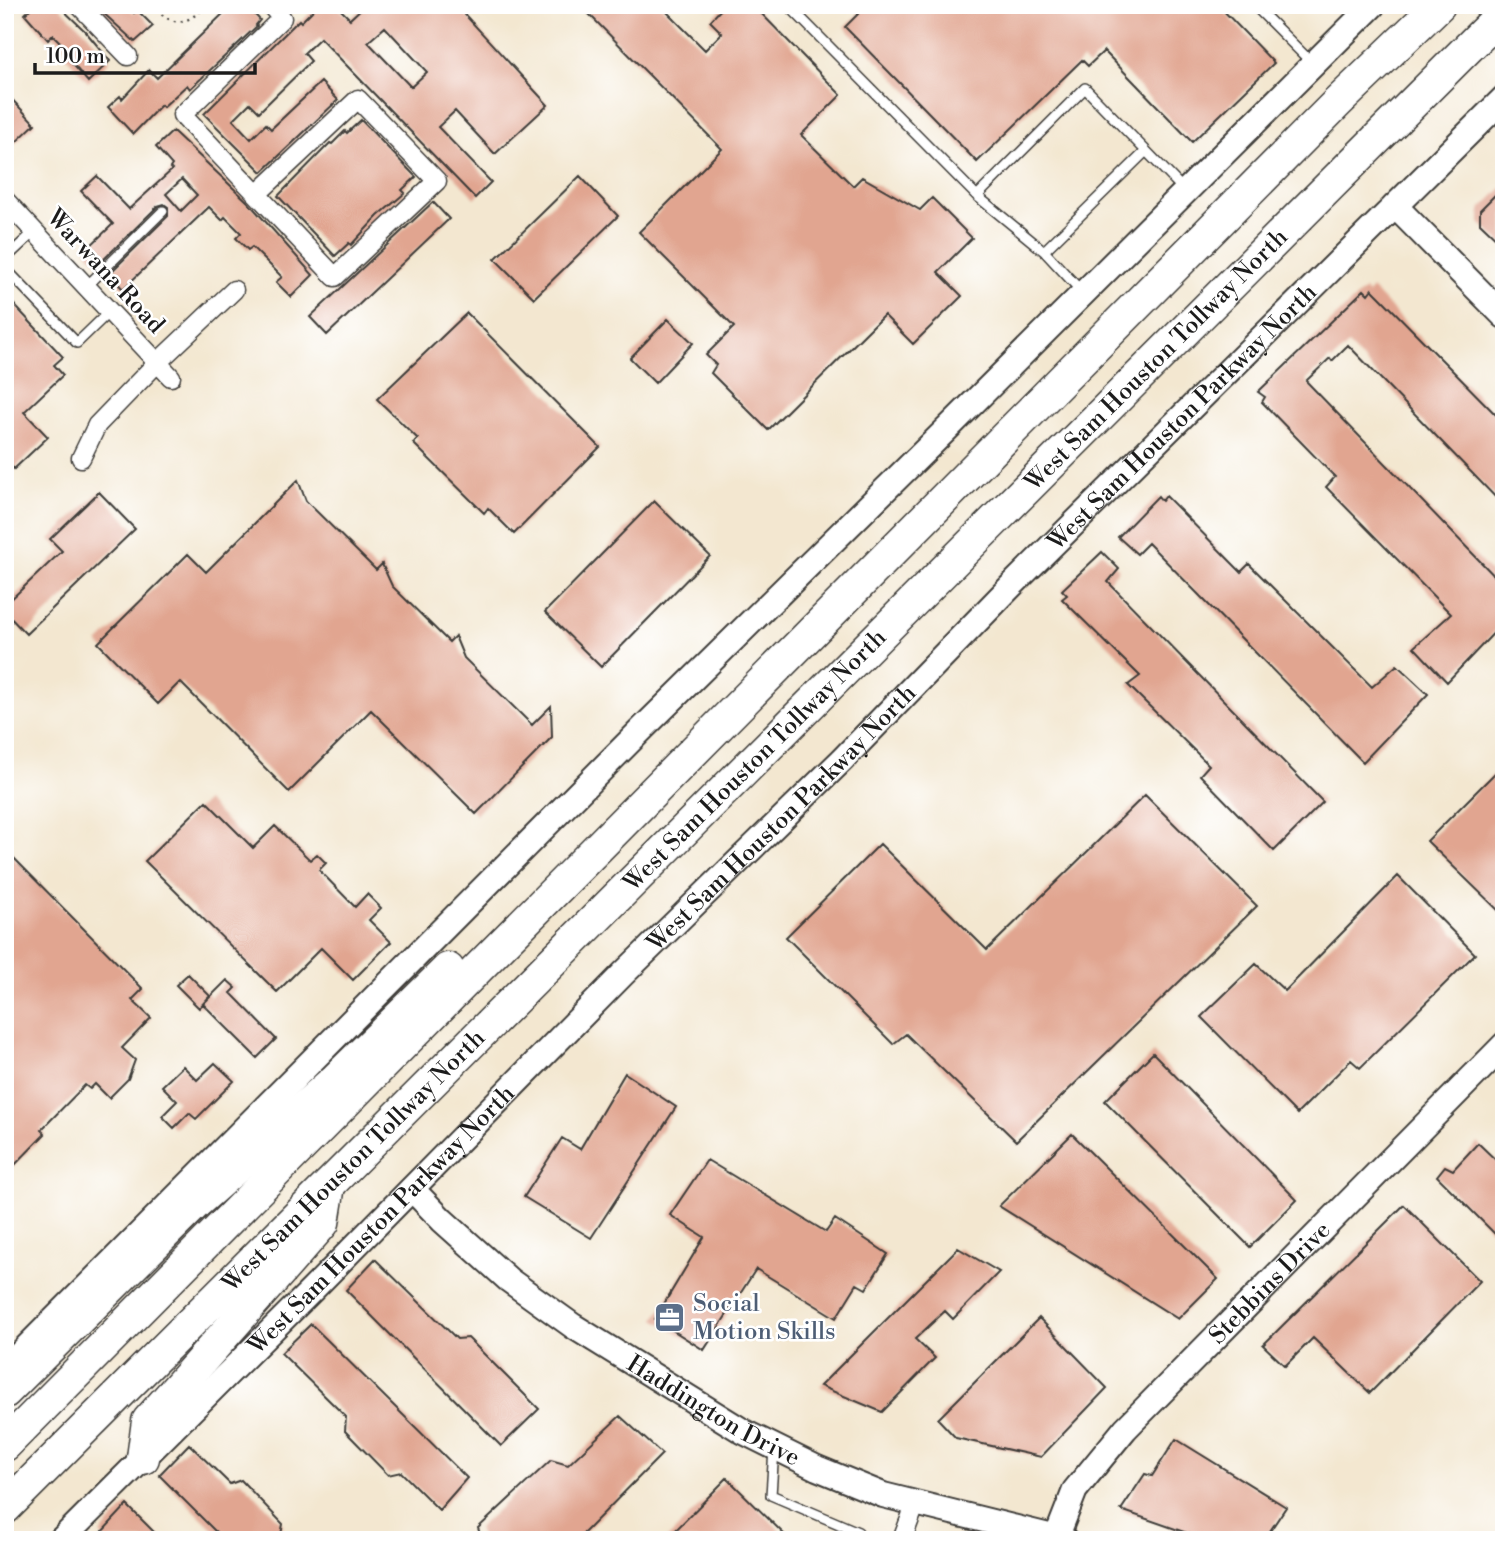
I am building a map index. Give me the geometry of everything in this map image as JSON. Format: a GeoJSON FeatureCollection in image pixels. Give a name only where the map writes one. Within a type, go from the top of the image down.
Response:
{"type":"FeatureCollection","features":[{"type":"Feature","properties":{"kind":"highway"},"geometry":{"type":"LineString","coordinates":[[1337,103],[1426,5]]}},
{"type":"Feature","properties":{"kind":"highway","name":"West Sam Houston Tollway North"},"geometry":{"type":"LineString","coordinates":[[5,1445],[1337,103],[1439,5]]}},
{"type":"Feature","properties":{"kind":"highway","name":"West Sam Houston Tollway North"},"geometry":{"type":"LineString","coordinates":[[5,1508],[1504,12]]}},
{"type":"Feature","properties":{"kind":"highway"},"geometry":{"type":"LineString","coordinates":[[5,1392],[198,1201],[336,1079],[463,955],[582,865]]}},
{"type":"Feature","properties":{"kind":"highway"},"geometry":{"type":"LineString","coordinates":[[143,1458],[148,1421],[323,1223],[329,1185]]}},
{"type":"Feature","properties":{"kind":"main road"},"geometry":{"type":"LineString","coordinates":[[5,1369],[643,727],[1373,5]]}},
{"type":"Feature","properties":{"kind":"main road","name":"West Sam Houston Parkway North"},"geometry":{"type":"LineString","coordinates":[[61,1540],[643,954],[842,760],[1010,587],[1504,98]]}},
{"type":"Feature","properties":{"kind":"main road"},"geometry":{"type":"LineString","coordinates":[[1395,206],[1504,316]]}},
{"type":"Feature","properties":{"kind":"main road","name":"Stebbins Drive"},"geometry":{"type":"LineString","coordinates":[[1061,1538],[1074,1490],[1125,1429],[1504,1045]]}},
{"type":"Feature","properties":{"kind":"main road","name":"Haddington Drive"},"geometry":{"type":"LineString","coordinates":[[412,1189],[489,1263],[530,1296],[744,1432],[817,1468],[883,1495],[1061,1538]]}},
{"type":"Feature","properties":{"kind":"street"},"geometry":{"type":"LineString","coordinates":[[79,5],[128,56]]}},
{"type":"Feature","properties":{"kind":"street"},"geometry":{"type":"LineString","coordinates":[[257,194],[358,99],[437,181],[335,277],[182,115],[282,18],[270,5]]}},
{"type":"Feature","properties":{"kind":"street","name":"Warwana Road"},"geometry":{"type":"LineString","coordinates":[[5,200],[171,377]]}},
{"type":"Feature","properties":{"kind":"street"},"geometry":{"type":"LineString","coordinates":[[81,458],[97,425],[234,290]]}},
{"type":"Feature","properties":{"kind":"street"},"geometry":{"type":"LineString","coordinates":[[902,1540],[916,1503]]}},
{"type":"Feature","properties":{"kind":"lane"},"geometry":{"type":"LineString","coordinates":[[788,5],[977,196],[1044,251],[1083,293]]}},
{"type":"Feature","properties":{"kind":"lane"},"geometry":{"type":"LineString","coordinates":[[1255,5],[1313,65]]}},
{"type":"Feature","properties":{"kind":"lane"},"geometry":{"type":"LineString","coordinates":[[977,196],[1085,88],[1185,191]]}},
{"type":"Feature","properties":{"kind":"lane"},"geometry":{"type":"LineString","coordinates":[[1044,251],[1146,151]]}},
{"type":"Feature","properties":{"kind":"lane"},"geometry":{"type":"LineString","coordinates":[[87,286],[163,211]]}},
{"type":"Feature","properties":{"kind":"lane"},"geometry":{"type":"LineString","coordinates":[[5,259],[35,231]]}},
{"type":"Feature","properties":{"kind":"lane"},"geometry":{"type":"LineString","coordinates":[[5,268],[77,343],[110,311]]}},
{"type":"Feature","properties":{"kind":"lane"},"geometry":{"type":"LineString","coordinates":[[774,1447],[771,1494],[858,1532],[856,1540]]}},
{"type":"Feature","properties":{"kind":"path"},"geometry":{"type":"LineString","coordinates":[[151,5],[169,20],[182,22],[194,17],[207,5]]}},
{"type":"Feature","properties":{"kind":"building"},"geometry":{"type":"Polygon","coordinates":[[[34,5],[58,5],[86,32],[110,61],[88,82],[65,55],[69,51],[53,35],[48,40],[25,14],[34,5]]]}},
{"type":"Feature","properties":{"kind":"building"},"geometry":{"type":"Polygon","coordinates":[[[105,5],[127,5],[134,13],[137,10],[153,26],[135,42],[100,10],[105,5]]]}},
{"type":"Feature","properties":{"kind":"building"},"geometry":{"type":"Polygon","coordinates":[[[232,5],[246,5],[260,20],[257,26],[190,89],[187,85],[163,107],[161,105],[133,134],[108,107],[120,96],[122,99],[149,70],[157,78],[232,5]]]}},
{"type":"Feature","properties":{"kind":"building"},"geometry":{"type":"Polygon","coordinates":[[[318,5],[336,5],[350,19],[365,5],[456,5],[548,105],[495,154],[455,111],[438,127],[491,182],[475,198],[320,38],[304,53],[311,61],[259,112],[250,103],[233,120],[251,139],[266,124],[271,129],[321,82],[338,100],[262,172],[204,114],[299,20],[301,22],[318,5]],[[385,27],[368,42],[411,87],[427,72],[385,27]]]}},
{"type":"Feature","properties":{"kind":"building"},"geometry":{"type":"Polygon","coordinates":[[[580,5],[660,5],[705,50],[722,33],[710,21],[725,5],[753,5],[841,95],[801,135],[853,186],[862,177],[920,210],[932,198],[972,238],[938,272],[962,296],[913,344],[884,315],[768,430],[711,373],[716,365],[706,355],[734,327],[639,232],[722,149],[580,5]]]}},
{"type":"Feature","properties":{"kind":"building"},"geometry":{"type":"Polygon","coordinates":[[[867,5],[1218,5],[1274,63],[1192,142],[1104,51],[1088,66],[1082,60],[977,162],[845,27],[867,5]]]}},
{"type":"Feature","properties":{"kind":"building"},"geometry":{"type":"Polygon","coordinates":[[[5,92],[35,124],[14,144],[5,136],[5,92]]]}},
{"type":"Feature","properties":{"kind":"building"},"geometry":{"type":"Polygon","coordinates":[[[361,120],[416,177],[402,190],[405,193],[378,216],[351,245],[349,243],[335,256],[278,196],[330,143],[361,120]]]}},
{"type":"Feature","properties":{"kind":"building"},"geometry":{"type":"Polygon","coordinates":[[[173,131],[248,202],[313,275],[291,297],[276,282],[282,277],[252,247],[248,250],[236,238],[241,233],[225,217],[222,220],[209,207],[123,289],[109,274],[168,216],[168,207],[164,204],[158,206],[99,264],[86,250],[113,224],[81,191],[97,176],[129,209],[172,170],[172,165],[156,147],[173,131]],[[182,179],[166,194],[181,211],[197,195],[182,179]]]}},
{"type":"Feature","properties":{"kind":"building"},"geometry":{"type":"Polygon","coordinates":[[[580,176],[618,216],[534,298],[495,259],[580,176]]]}},
{"type":"Feature","properties":{"kind":"building"},"geometry":{"type":"Polygon","coordinates":[[[1504,186],[1504,246],[1480,223],[1480,210],[1504,186]]]}},
{"type":"Feature","properties":{"kind":"building"},"geometry":{"type":"Polygon","coordinates":[[[433,202],[449,219],[327,335],[310,317],[433,202]]]}},
{"type":"Feature","properties":{"kind":"building"},"geometry":{"type":"Polygon","coordinates":[[[1372,289],[1504,423],[1504,506],[1348,345],[1306,381],[1504,586],[1504,622],[1447,682],[1414,647],[1451,614],[1326,487],[1335,477],[1262,402],[1265,397],[1258,392],[1364,290],[1368,294],[1372,289]]]}},
{"type":"Feature","properties":{"kind":"building"},"geometry":{"type":"Polygon","coordinates":[[[5,295],[63,357],[54,365],[63,375],[24,412],[48,437],[14,469],[5,460],[5,295]]]}},
{"type":"Feature","properties":{"kind":"building"},"geometry":{"type":"Polygon","coordinates":[[[467,313],[600,447],[514,534],[488,508],[484,513],[413,443],[418,439],[377,399],[467,313]]]}},
{"type":"Feature","properties":{"kind":"building"},"geometry":{"type":"Polygon","coordinates":[[[668,319],[693,343],[655,383],[630,358],[668,319]]]}},
{"type":"Feature","properties":{"kind":"building"},"geometry":{"type":"Polygon","coordinates":[[[298,480],[306,501],[376,570],[382,564],[392,586],[449,642],[455,636],[464,658],[532,725],[551,706],[552,737],[476,814],[371,710],[289,792],[180,682],[158,704],[98,643],[188,554],[206,572],[298,480]]]}},
{"type":"Feature","properties":{"kind":"building"},"geometry":{"type":"Polygon","coordinates":[[[99,492],[135,529],[26,634],[5,612],[5,605],[62,551],[50,539],[99,492]]]}},
{"type":"Feature","properties":{"kind":"building"},"geometry":{"type":"Polygon","coordinates":[[[1158,496],[1162,501],[1166,496],[1241,572],[1249,564],[1372,687],[1397,665],[1428,694],[1363,762],[1148,543],[1137,554],[1118,537],[1158,496]]]}},
{"type":"Feature","properties":{"kind":"building"},"geometry":{"type":"Polygon","coordinates":[[[654,501],[710,556],[601,667],[545,612],[654,501]]]}},
{"type":"Feature","properties":{"kind":"building"},"geometry":{"type":"Polygon","coordinates":[[[1102,552],[1119,569],[1108,582],[1323,802],[1274,851],[1200,775],[1209,765],[1128,685],[1140,676],[1062,599],[1067,595],[1062,590],[1102,552]]]}},
{"type":"Feature","properties":{"kind":"building"},"geometry":{"type":"Polygon","coordinates":[[[1504,764],[1504,916],[1427,841],[1504,764]]]}},
{"type":"Feature","properties":{"kind":"building"},"geometry":{"type":"Polygon","coordinates":[[[1145,795],[1257,906],[1016,1141],[906,1034],[893,1044],[786,937],[880,844],[987,950],[1145,795]]]}},
{"type":"Feature","properties":{"kind":"building"},"geometry":{"type":"Polygon","coordinates":[[[206,801],[253,848],[275,826],[310,860],[317,854],[326,863],[319,870],[355,907],[367,894],[381,908],[369,920],[391,942],[353,980],[321,948],[277,992],[145,861],[206,801]]]}},
{"type":"Feature","properties":{"kind":"building"},"geometry":{"type":"Polygon","coordinates":[[[5,849],[143,989],[132,1000],[151,1018],[122,1048],[135,1060],[128,1079],[109,1098],[95,1084],[90,1089],[85,1085],[41,1130],[45,1134],[5,1175],[5,849]]]}},
{"type":"Feature","properties":{"kind":"building"},"geometry":{"type":"Polygon","coordinates":[[[1398,876],[1475,954],[1360,1068],[1351,1060],[1297,1114],[1201,1017],[1256,964],[1285,991],[1398,876]]]}},
{"type":"Feature","properties":{"kind":"building"},"geometry":{"type":"Polygon","coordinates":[[[188,974],[210,996],[199,1008],[176,985],[188,974]]]}},
{"type":"Feature","properties":{"kind":"building"},"geometry":{"type":"Polygon","coordinates":[[[227,980],[236,988],[231,993],[276,1039],[257,1058],[203,1004],[227,980]]]}},
{"type":"Feature","properties":{"kind":"building"},"geometry":{"type":"Polygon","coordinates":[[[1153,1053],[1297,1200],[1250,1247],[1105,1101],[1153,1053]]]}},
{"type":"Feature","properties":{"kind":"building"},"geometry":{"type":"Polygon","coordinates":[[[215,1063],[234,1081],[196,1119],[189,1113],[174,1128],[162,1116],[177,1101],[162,1086],[183,1066],[197,1080],[215,1063]]]}},
{"type":"Feature","properties":{"kind":"building"},"geometry":{"type":"Polygon","coordinates":[[[625,1073],[676,1107],[591,1238],[524,1197],[562,1138],[580,1149],[625,1073]]]}},
{"type":"Feature","properties":{"kind":"building"},"geometry":{"type":"Polygon","coordinates":[[[1072,1134],[1218,1279],[1178,1319],[999,1206],[1072,1134]]]}},
{"type":"Feature","properties":{"kind":"building"},"geometry":{"type":"Polygon","coordinates":[[[1478,1143],[1504,1168],[1504,1243],[1437,1176],[1445,1166],[1453,1170],[1478,1143]]]}},
{"type":"Feature","properties":{"kind":"building"},"geometry":{"type":"Polygon","coordinates":[[[707,1160],[826,1232],[835,1219],[888,1254],[866,1289],[857,1284],[836,1318],[756,1269],[704,1350],[655,1319],[704,1237],[670,1215],[707,1160]]]}},
{"type":"Feature","properties":{"kind":"building"},"geometry":{"type":"Polygon","coordinates":[[[1404,1205],[1480,1281],[1370,1393],[1313,1338],[1285,1366],[1263,1345],[1404,1205]]]}},
{"type":"Feature","properties":{"kind":"building"},"geometry":{"type":"Polygon","coordinates":[[[958,1248],[999,1272],[953,1319],[945,1311],[915,1339],[935,1358],[882,1412],[820,1386],[958,1248]]]}},
{"type":"Feature","properties":{"kind":"building"},"geometry":{"type":"Polygon","coordinates":[[[375,1259],[457,1339],[468,1338],[539,1409],[501,1446],[346,1290],[375,1259]]]}},
{"type":"Feature","properties":{"kind":"building"},"geometry":{"type":"Polygon","coordinates":[[[1039,1318],[1107,1388],[1041,1457],[956,1438],[938,1419],[1039,1318]]]}},
{"type":"Feature","properties":{"kind":"building"},"geometry":{"type":"Polygon","coordinates":[[[311,1324],[467,1478],[439,1510],[401,1472],[388,1475],[345,1431],[346,1417],[281,1353],[311,1324]]]}},
{"type":"Feature","properties":{"kind":"building"},"geometry":{"type":"Polygon","coordinates":[[[620,1416],[662,1454],[577,1540],[482,1540],[478,1528],[551,1460],[568,1465],[620,1416]]]}},
{"type":"Feature","properties":{"kind":"building"},"geometry":{"type":"Polygon","coordinates":[[[1176,1439],[1286,1507],[1264,1540],[1207,1540],[1121,1510],[1145,1474],[1152,1476],[1176,1439]]]}},
{"type":"Feature","properties":{"kind":"building"},"geometry":{"type":"Polygon","coordinates":[[[189,1444],[230,1484],[241,1480],[283,1524],[280,1540],[224,1540],[159,1475],[189,1444]]]}},
{"type":"Feature","properties":{"kind":"building"},"geometry":{"type":"Polygon","coordinates":[[[727,1478],[790,1540],[666,1540],[727,1478]]]}},
{"type":"Feature","properties":{"kind":"building"},"geometry":{"type":"Polygon","coordinates":[[[127,1505],[162,1540],[106,1540],[100,1534],[127,1505]]]}},
{"type":"Feature","properties":{"kind":"place","name":"Social Motion Skills"},"geometry":{"type":"Point","coordinates":[670,1317]}}]}
